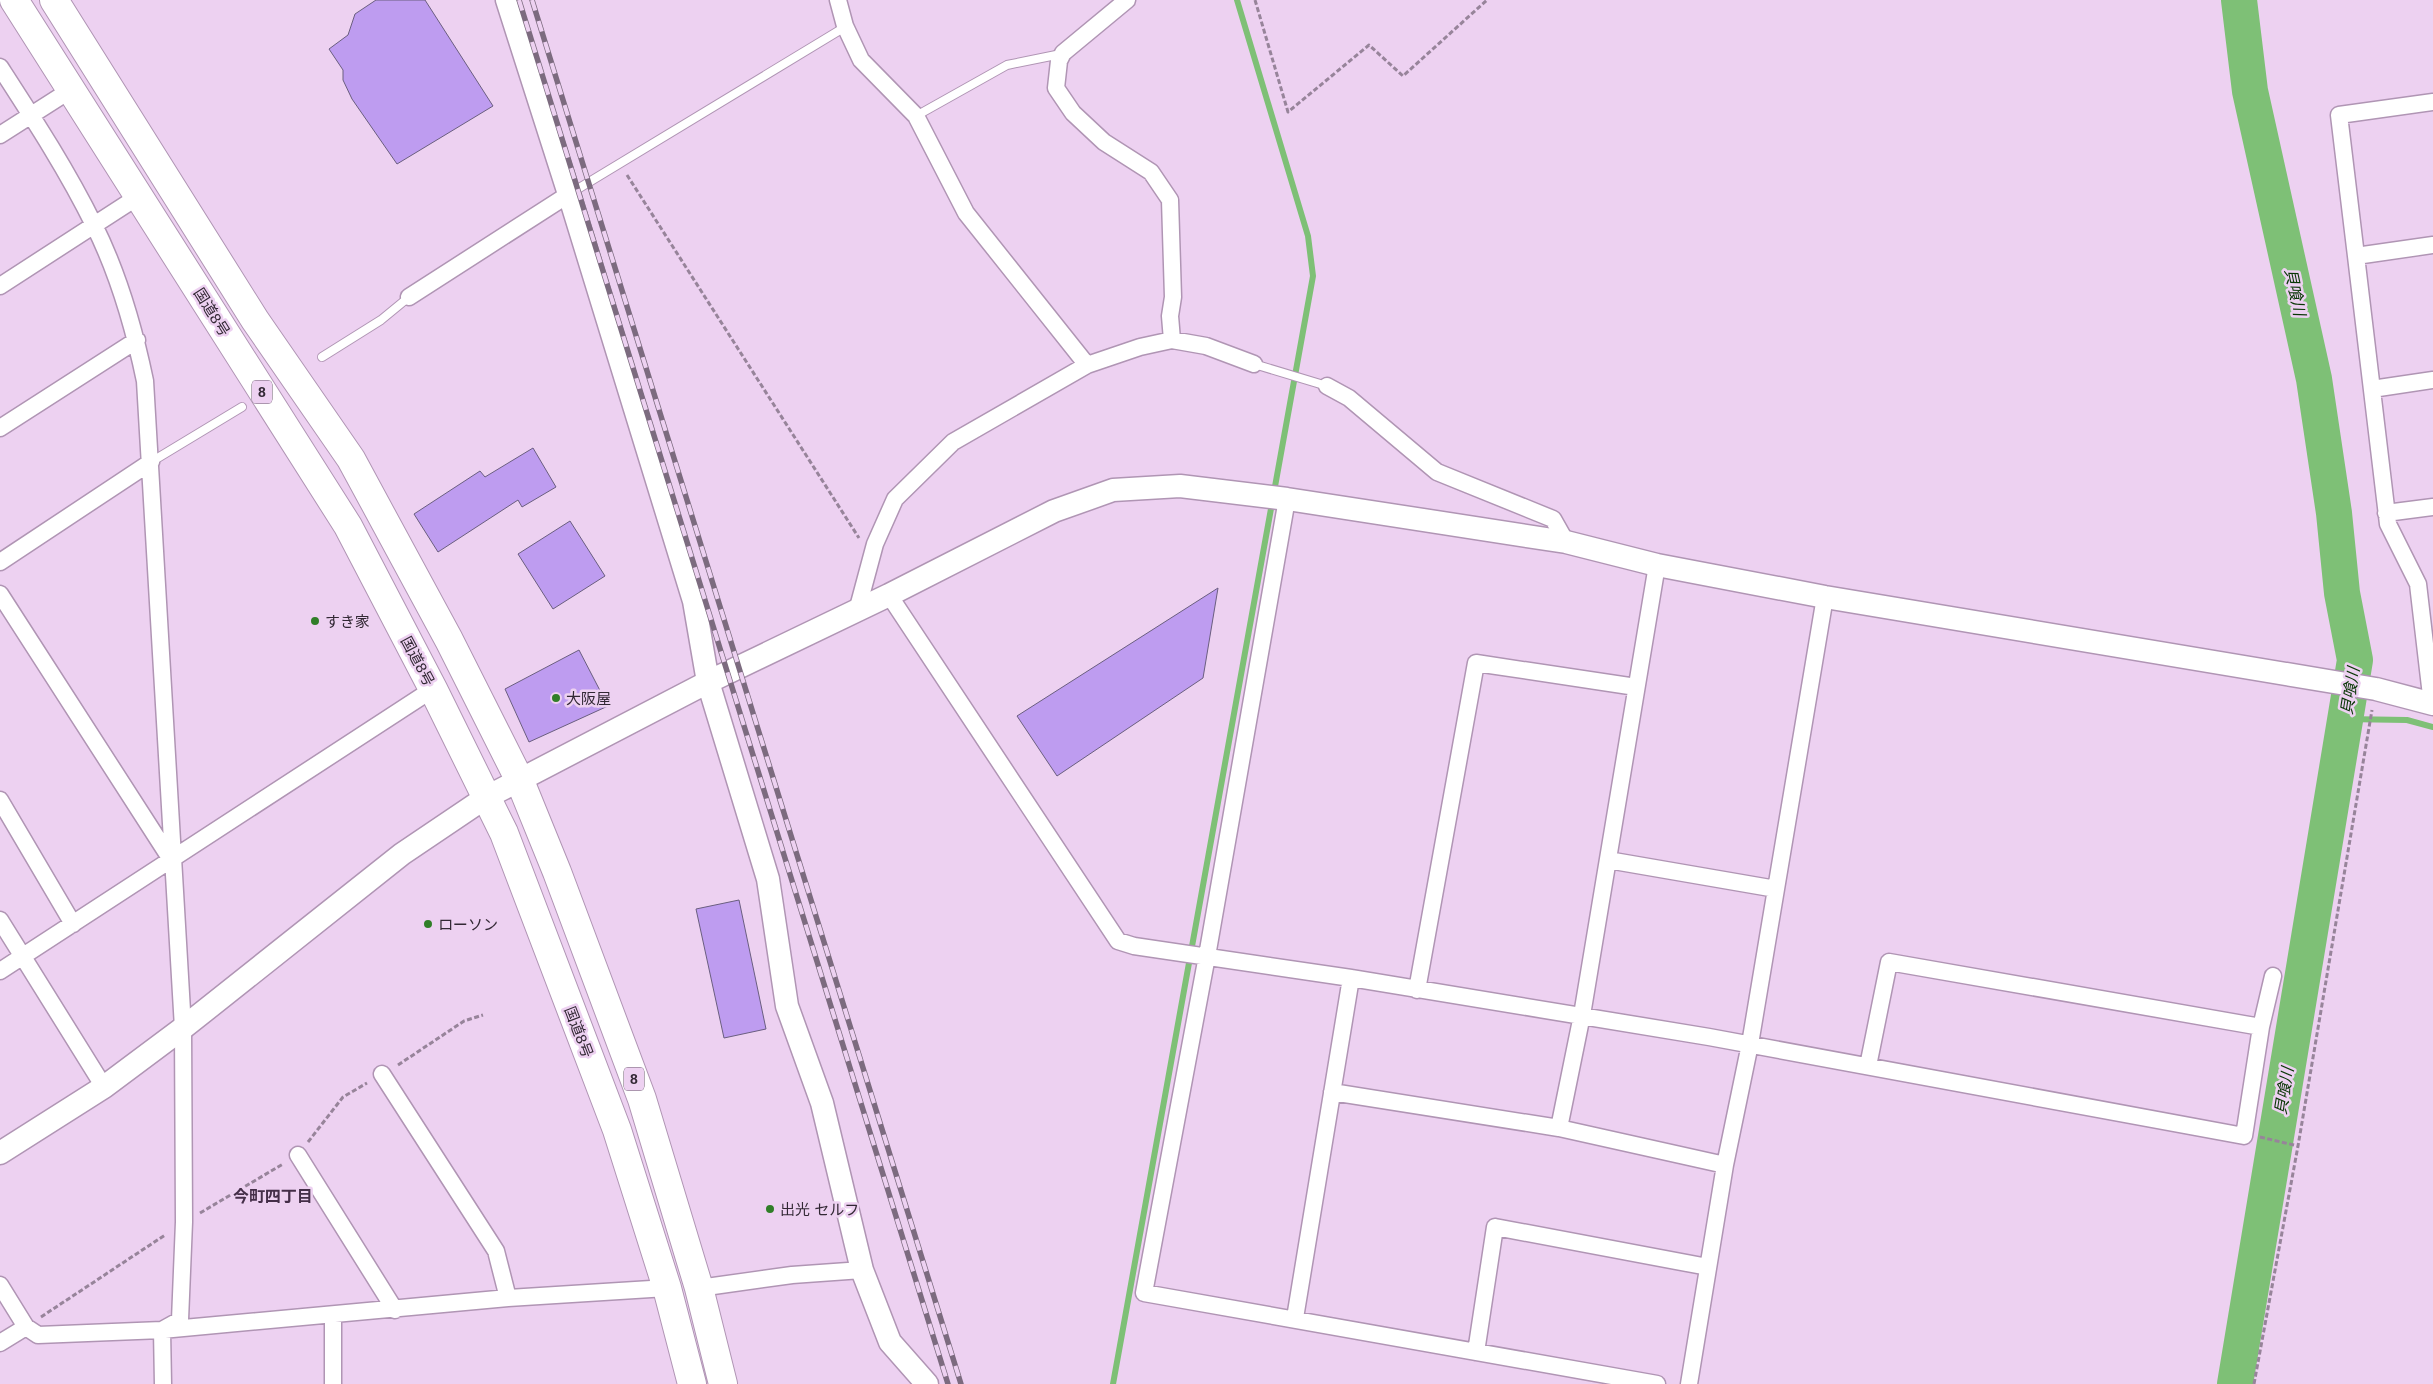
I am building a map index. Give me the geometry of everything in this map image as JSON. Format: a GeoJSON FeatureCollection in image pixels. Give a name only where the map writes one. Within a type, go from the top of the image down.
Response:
{"type":"FeatureCollection","features":[{"type":"Feature","properties":{"kind":"highway","name":"国道8号"},"geometry":{"type":"LineString","coordinates":[[14,0],[348,526],[433,689],[504,833],[617,1130],[667,1288],[692,1384]]}},
{"type":"Feature","properties":{"kind":"highway","name":"8"},"geometry":{"type":"LineString","coordinates":[[54,0],[255,320],[351,459],[449,640],[520,782],[560,881],[642,1099],[699,1288],[724,1384]]}},
{"type":"Feature","properties":{"kind":"street"},"geometry":{"type":"LineString","coordinates":[[507,0],[566,196],[694,600],[708,682],[768,879],[786,1006],[822,1103],[862,1270],[890,1342],[927,1384]]}},
{"type":"Feature","properties":{"kind":"street"},"geometry":{"type":"LineString","coordinates":[[838,0],[845,26],[861,60],[916,116],[966,214],[1087,365]]}},
{"type":"Feature","properties":{"kind":"street"},"geometry":{"type":"LineString","coordinates":[[1127,0],[1063,53],[1059,61],[1056,88],[1068,104],[1104,142],[1151,172],[1170,200],[1173,297],[1170,316],[1172,340]]}},
{"type":"Feature","properties":{"kind":"street"},"geometry":{"type":"LineString","coordinates":[[0,67],[31,115],[94,225],[111,265],[137,340],[145,381],[183,1028],[184,1222],[180,1320],[162,1330]]}},
{"type":"Feature","properties":{"kind":"street"},"geometry":{"type":"LineString","coordinates":[[0,135],[72,89]]}},
{"type":"Feature","properties":{"kind":"street"},"geometry":{"type":"LineString","coordinates":[[0,1153],[104,1087],[183,1028],[402,854],[486,798],[520,782],[708,682],[857,611],[1054,511],[1113,490],[1180,486],[1287,499],[1566,542],[1657,565],[1825,597],[2376,689],[2433,704],[2426,584],[2388,524],[2386,513],[2339,115],[2433,102]]}},
{"type":"Feature","properties":{"kind":"street"},"geometry":{"type":"LineString","coordinates":[[0,286],[139,196]]}},
{"type":"Feature","properties":{"kind":"street"},"geometry":{"type":"LineString","coordinates":[[409,297],[566,196]]}},
{"type":"Feature","properties":{"kind":"street"},"geometry":{"type":"LineString","coordinates":[[2356,256],[2433,244]]}},
{"type":"Feature","properties":{"kind":"street"},"geometry":{"type":"LineString","coordinates":[[0,428],[137,340]]}},
{"type":"Feature","properties":{"kind":"street"},"geometry":{"type":"LineString","coordinates":[[857,611],[871,557],[896,499],[952,442],[1087,365],[1140,347],[1172,340],[1206,346],[1254,364]]}},
{"type":"Feature","properties":{"kind":"street"},"geometry":{"type":"LineString","coordinates":[[2372,389],[2433,380]]}},
{"type":"Feature","properties":{"kind":"street"},"geometry":{"type":"LineString","coordinates":[[1327,386],[1349,398],[1437,472],[1553,519],[1566,542]]}},
{"type":"Feature","properties":{"kind":"street"},"geometry":{"type":"LineString","coordinates":[[0,562],[151,462]]}},
{"type":"Feature","properties":{"kind":"street"},"geometry":{"type":"LineString","coordinates":[[1287,499],[1207,956],[1144,1293],[1295,1318],[1657,1384]]}},
{"type":"Feature","properties":{"kind":"street"},"geometry":{"type":"LineString","coordinates":[[2386,513],[2433,507]]}},
{"type":"Feature","properties":{"kind":"street"},"geometry":{"type":"LineString","coordinates":[[1559,1128],[1582,1015],[1657,565]]}},
{"type":"Feature","properties":{"kind":"street"},"geometry":{"type":"LineString","coordinates":[[0,594],[172,860]]}},
{"type":"Feature","properties":{"kind":"street"},"geometry":{"type":"LineString","coordinates":[[889,595],[1118,941],[1134,946],[1582,1015],[1750,1044],[2244,1136],[2261,1027],[2273,976]]}},
{"type":"Feature","properties":{"kind":"street"},"geometry":{"type":"LineString","coordinates":[[1689,1384],[1725,1165],[1750,1044],[1825,597]]}},
{"type":"Feature","properties":{"kind":"street"},"geometry":{"type":"LineString","coordinates":[[1417,990],[1476,663],[1636,687]]}},
{"type":"Feature","properties":{"kind":"street"},"geometry":{"type":"LineString","coordinates":[[0,971],[433,689]]}},
{"type":"Feature","properties":{"kind":"street"},"geometry":{"type":"LineString","coordinates":[[0,800],[73,924]]}},
{"type":"Feature","properties":{"kind":"street"},"geometry":{"type":"LineString","coordinates":[[1608,860],[1776,890]]}},
{"type":"Feature","properties":{"kind":"street"},"geometry":{"type":"LineString","coordinates":[[0,920],[104,1087]]}},
{"type":"Feature","properties":{"kind":"street"},"geometry":{"type":"LineString","coordinates":[[1868,1066],[1889,962],[2261,1027]]}},
{"type":"Feature","properties":{"kind":"street"},"geometry":{"type":"LineString","coordinates":[[1295,1318],[1351,978]]}},
{"type":"Feature","properties":{"kind":"street"},"geometry":{"type":"LineString","coordinates":[[382,1074],[496,1251],[508,1298]]}},
{"type":"Feature","properties":{"kind":"street"},"geometry":{"type":"LineString","coordinates":[[1332,1092],[1559,1128],[1725,1165]]}},
{"type":"Feature","properties":{"kind":"street"},"geometry":{"type":"LineString","coordinates":[[298,1155],[395,1310]]}},
{"type":"Feature","properties":{"kind":"street"},"geometry":{"type":"LineString","coordinates":[[1476,1352],[1495,1227],[1708,1268]]}},
{"type":"Feature","properties":{"kind":"street"},"geometry":{"type":"LineString","coordinates":[[699,1288],[792,1275],[862,1270]]}},
{"type":"Feature","properties":{"kind":"street"},"geometry":{"type":"LineString","coordinates":[[0,1285],[26,1327],[38,1335],[162,1330],[333,1316],[508,1298],[667,1288]]}},
{"type":"Feature","properties":{"kind":"street"},"geometry":{"type":"LineString","coordinates":[[333,1316],[333,1384]]}},
{"type":"Feature","properties":{"kind":"street"},"geometry":{"type":"LineString","coordinates":[[0,1343],[26,1327]]}},
{"type":"Feature","properties":{"kind":"street"},"geometry":{"type":"LineString","coordinates":[[162,1330],[163,1384]]}},
{"type":"Feature","properties":{"kind":"lane"},"geometry":{"type":"LineString","coordinates":[[566,196],[845,26]]}},
{"type":"Feature","properties":{"kind":"lane"},"geometry":{"type":"LineString","coordinates":[[916,116],[1007,65],[1063,53]]}},
{"type":"Feature","properties":{"kind":"lane"},"geometry":{"type":"LineString","coordinates":[[322,357],[381,320],[409,297]]}},
{"type":"Feature","properties":{"kind":"lane"},"geometry":{"type":"LineString","coordinates":[[1254,364],[1327,386]]}},
{"type":"Feature","properties":{"kind":"lane"},"geometry":{"type":"LineString","coordinates":[[151,462],[242,407]]}},
{"type":"Feature","properties":{"kind":"path"},"geometry":{"type":"LineString","coordinates":[[1255,0],[1288,112],[1369,45],[1403,76],[1487,0]]}},
{"type":"Feature","properties":{"kind":"path"},"geometry":{"type":"LineString","coordinates":[[620,164],[871,557]]}},
{"type":"Feature","properties":{"kind":"path"},"geometry":{"type":"LineString","coordinates":[[2254,1384],[2298,1146],[2376,689]]}},
{"type":"Feature","properties":{"kind":"path"},"geometry":{"type":"LineString","coordinates":[[26,1327],[184,1222],[298,1155],[343,1097],[464,1021],[482,1014]]}},
{"type":"Feature","properties":{"kind":"path"},"geometry":{"type":"LineString","coordinates":[[2256,1137],[2298,1146]]}},
{"type":"Feature","properties":{"kind":"building"},"geometry":{"type":"Polygon","coordinates":[[[376,0],[425,0],[493,106],[397,164],[352,99],[343,80],[343,70],[329,49],[348,35],[355,14],[376,0]]]}},
{"type":"Feature","properties":{"kind":"building"},"geometry":{"type":"Polygon","coordinates":[[[533,448],[556,487],[522,507],[518,500],[438,552],[414,514],[480,471],[485,477],[533,448]]]}},
{"type":"Feature","properties":{"kind":"building"},"geometry":{"type":"Polygon","coordinates":[[[570,521],[605,576],[553,609],[518,554],[570,521]]]}},
{"type":"Feature","properties":{"kind":"building"},"geometry":{"type":"Polygon","coordinates":[[[1218,588],[1203,678],[1057,776],[1017,716],[1218,588]]]}},
{"type":"Feature","properties":{"kind":"building","name":"大阪屋"},"geometry":{"type":"Polygon","coordinates":[[[579,650],[608,706],[529,742],[505,689],[579,650]]]}},
{"type":"Feature","properties":{"kind":"building"},"geometry":{"type":"Polygon","coordinates":[[[739,900],[766,1029],[724,1038],[696,909],[739,900]]]}},
{"type":"Feature","properties":{"kind":"waterway"},"geometry":{"type":"LineString","coordinates":[[1113,1384],[1313,276],[1308,236],[1237,0]]}},
{"type":"Feature","properties":{"kind":"waterway","name":"貝喰川"},"geometry":{"type":"LineString","coordinates":[[2235,1384],[2355,660],[2342,593],[2334,513],[2314,379],[2250,91],[2239,0]]}},
{"type":"Feature","properties":{"kind":"waterway"},"geometry":{"type":"LineString","coordinates":[[2344,719],[2407,720],[2433,727]]}},
{"type":"Feature","properties":{"kind":"railway"},"geometry":{"type":"LineString","coordinates":[[519,0],[948,1384]]}},
{"type":"Feature","properties":{"kind":"railway"},"geometry":{"type":"LineString","coordinates":[[532,0],[961,1384]]}},
{"type":"Feature","properties":{"kind":"place","name":"すき家"},"geometry":{"type":"Point","coordinates":[315,621]}},
{"type":"Feature","properties":{"kind":"place","name":"大阪屋"},"geometry":{"type":"Point","coordinates":[556,698]}},
{"type":"Feature","properties":{"kind":"place","name":"ローソン"},"geometry":{"type":"Point","coordinates":[428,924]}},
{"type":"Feature","properties":{"kind":"place","name":"出光 セルフ"},"geometry":{"type":"Point","coordinates":[770,1209]}},
{"type":"Feature","properties":{"kind":"district","name":"今町四丁目"},"geometry":{"type":"Point","coordinates":[273,1196]}}]}
